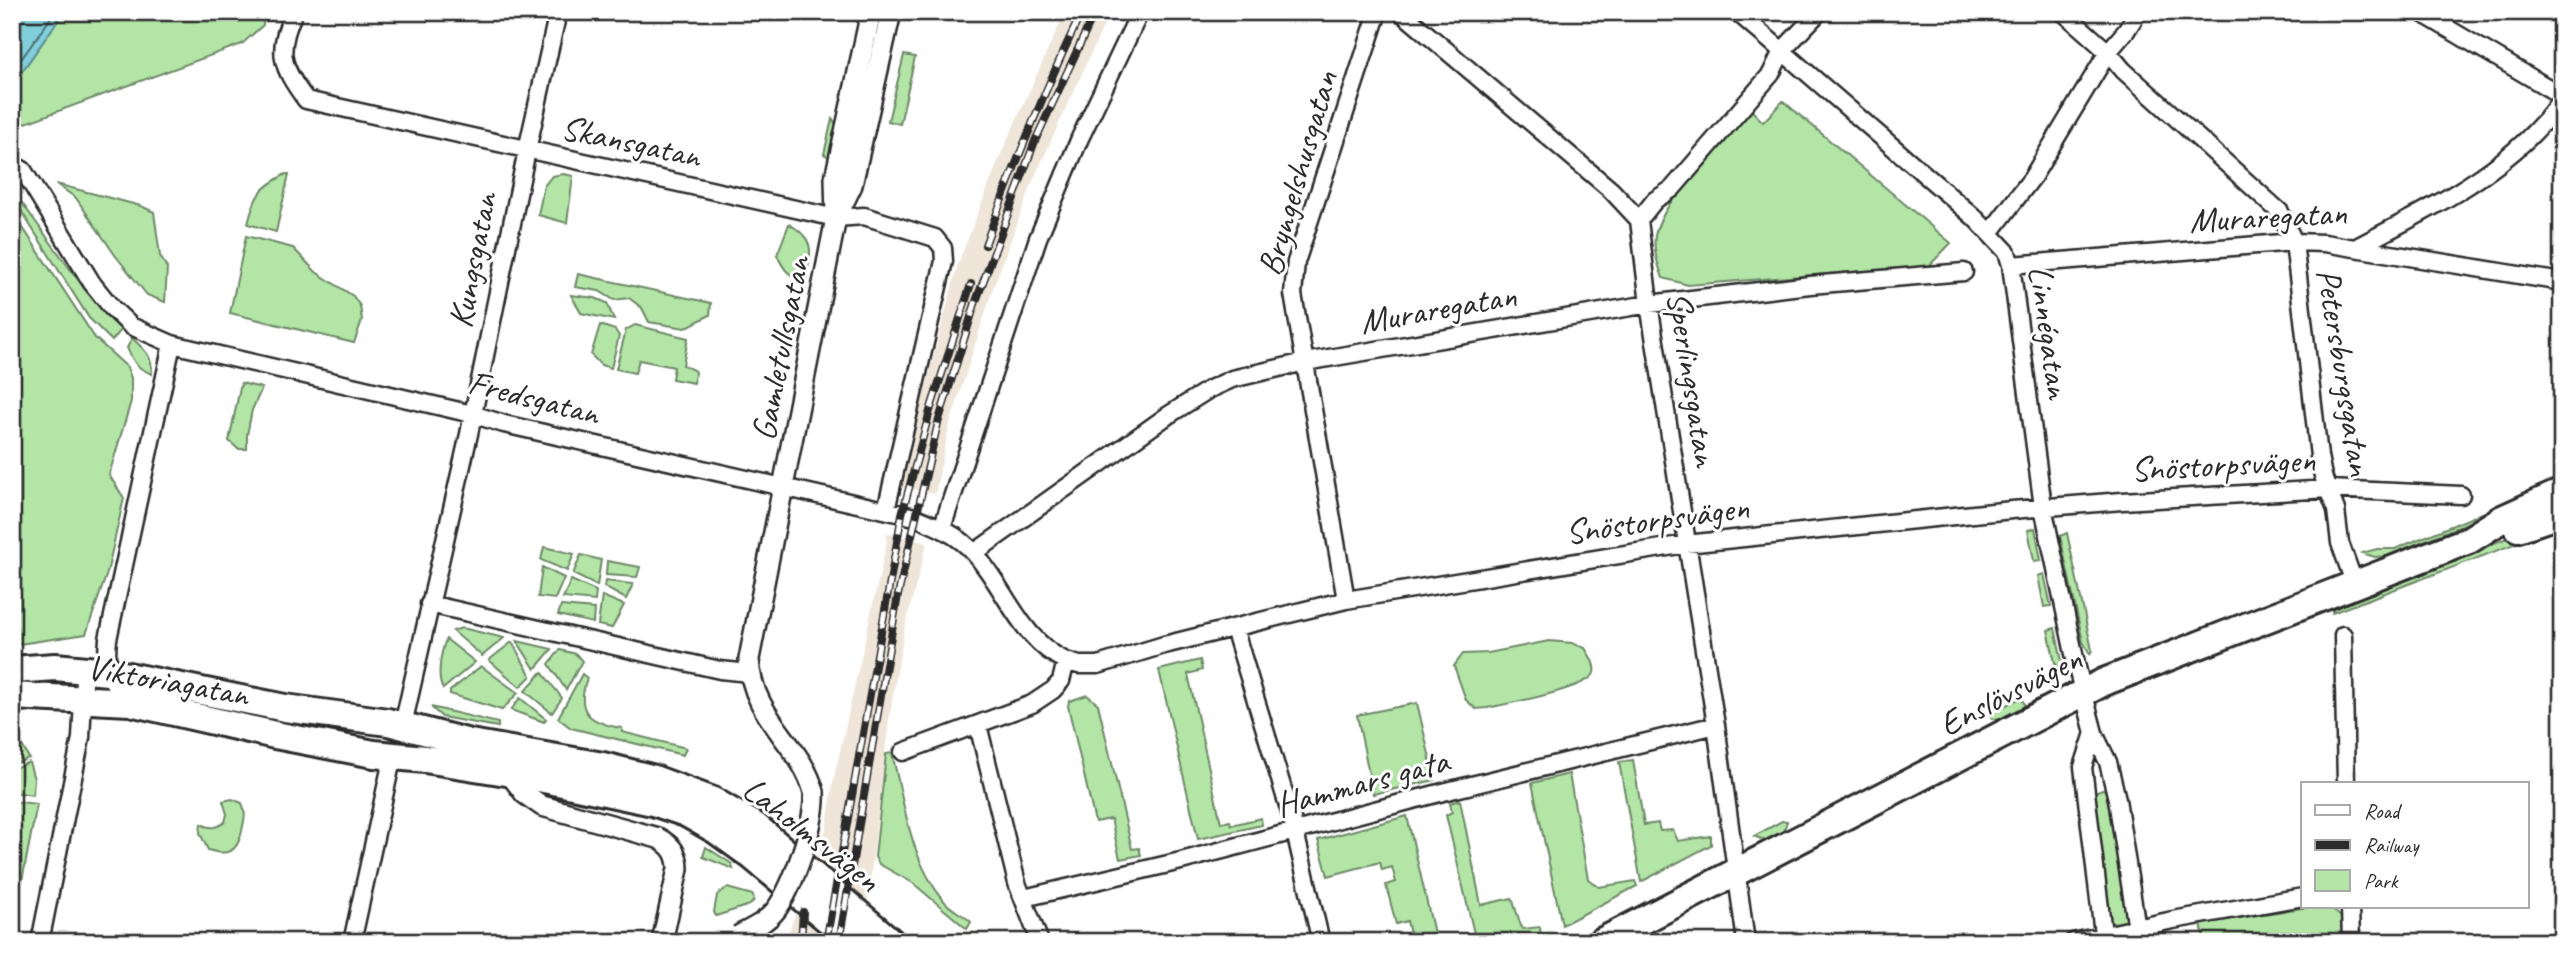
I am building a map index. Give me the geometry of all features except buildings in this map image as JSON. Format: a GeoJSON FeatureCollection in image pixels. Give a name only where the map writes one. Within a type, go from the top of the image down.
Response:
{"type":"FeatureCollection","features":[{"type":"Feature","properties":{"kind":"highway","name":"Enslövsvägen"},"geometry":{"type":"LineString","coordinates":[[2469,540],[2502,519],[2562,492]]}},
{"type":"Feature","properties":{"kind":"highway","name":"Enslövsvägen"},"geometry":{"type":"LineString","coordinates":[[1601,942],[2122,674],[2469,540],[2507,532],[2562,513]]}},
{"type":"Feature","properties":{"kind":"highway","name":"Viktoriagatan"},"geometry":{"type":"LineString","coordinates":[[12,670],[55,667],[89,680],[130,702],[374,754],[425,759],[472,755]]}},
{"type":"Feature","properties":{"kind":"highway","name":"Viktoriagatan"},"geometry":{"type":"LineString","coordinates":[[12,696],[49,697],[89,680],[359,716],[403,725],[509,773],[618,793],[686,801]]}},
{"type":"Feature","properties":{"kind":"highway","name":"Viktoriagatan"},"geometry":{"type":"LineString","coordinates":[[285,708],[356,730],[472,755],[603,766],[686,801]]}},
{"type":"Feature","properties":{"kind":"highway","name":"Viktoriagatan"},"geometry":{"type":"LineString","coordinates":[[275,735],[350,762],[390,769],[472,755]]}},
{"type":"Feature","properties":{"kind":"highway","name":"Laholmsvägen"},"geometry":{"type":"LineString","coordinates":[[686,801],[716,830],[752,856],[855,942]]}},
{"type":"Feature","properties":{"kind":"highway","name":"Laholmsvägen"},"geometry":{"type":"LineString","coordinates":[[686,801],[713,801],[755,826],[891,942]]}},
{"type":"Feature","properties":{"kind":"street","name":"Skansgatan"},"geometry":{"type":"LineString","coordinates":[[294,12],[282,41],[282,57],[288,75],[306,100],[836,218],[864,216],[929,235],[940,242],[944,261],[886,510]]}},
{"type":"Feature","properties":{"kind":"street","name":"Kungsgatan"},"geometry":{"type":"LineString","coordinates":[[403,725],[558,12]]}},
{"type":"Feature","properties":{"kind":"street","name":"Gamletullsgatan"},"geometry":{"type":"LineString","coordinates":[[750,673],[753,633],[784,489],[836,218],[835,178],[871,12]]}},
{"type":"Feature","properties":{"kind":"street","name":"Gamletullsgatan"},"geometry":{"type":"LineString","coordinates":[[836,218],[852,185],[891,12]]}},
{"type":"Feature","properties":{"kind":"street"},"geometry":{"type":"LineString","coordinates":[[942,528],[1038,239],[1080,138],[1140,12]]}},
{"type":"Feature","properties":{"kind":"street","name":"Bryngelshusgatan"},"geometry":{"type":"LineString","coordinates":[[1346,600],[1293,294],[1296,262],[1378,12]]}},
{"type":"Feature","properties":{"kind":"street"},"geometry":{"type":"LineString","coordinates":[[1401,12],[1601,182],[1639,220],[1655,201],[1672,188],[1771,74],[1782,51],[1819,12]]}},
{"type":"Feature","properties":{"kind":"street","name":"Linnégatan"},"geometry":{"type":"LineString","coordinates":[[1737,12],[1990,233],[2007,252],[2011,265],[2043,507],[2083,692],[2094,733],[2108,762],[2117,799],[2138,935]]}},
{"type":"Feature","properties":{"kind":"street","name":"Petersburgsgatan"},"geometry":{"type":"LineString","coordinates":[[2063,12],[2280,212],[2294,242],[2319,456],[2323,476],[2336,510],[2340,543],[2354,585]]}},
{"type":"Feature","properties":{"kind":"street"},"geometry":{"type":"LineString","coordinates":[[1990,233],[2032,178],[2108,52],[2138,12]]}},
{"type":"Feature","properties":{"kind":"street"},"geometry":{"type":"LineString","coordinates":[[2420,12],[2562,97]]}},
{"type":"Feature","properties":{"kind":"street","name":"Muraregatan"},"geometry":{"type":"LineString","coordinates":[[2011,265],[2294,242],[2355,248],[2443,201],[2505,158],[2552,113],[2562,97]]}},
{"type":"Feature","properties":{"kind":"street","name":"Fredsgatan"},"geometry":{"type":"LineString","coordinates":[[13,164],[23,170],[79,263],[131,327],[172,344],[472,414],[517,427],[915,517],[942,528],[974,553],[1037,640],[1054,655],[1066,661]]}},
{"type":"Feature","properties":{"kind":"street","name":"Sperlingsgatan"},"geometry":{"type":"LineString","coordinates":[[1639,220],[1649,304],[1716,725],[1746,942]]}},
{"type":"Feature","properties":{"kind":"street"},"geometry":{"type":"LineString","coordinates":[[2355,248],[2562,282]]}},
{"type":"Feature","properties":{"kind":"street","name":"Muraregatan"},"geometry":{"type":"LineString","coordinates":[[974,553],[1208,390],[1232,379],[1304,362],[1649,304],[1810,285],[1964,272]]}},
{"type":"Feature","properties":{"kind":"street"},"geometry":{"type":"LineString","coordinates":[[40,942],[70,800],[89,680],[108,639],[172,344]]}},
{"type":"Feature","properties":{"kind":"street","name":"Snöstorpsvägen"},"geometry":{"type":"LineString","coordinates":[[1066,661],[1079,665],[1098,665],[1243,624],[1346,600],[1686,544],[2043,507],[2329,489],[2461,495]]}},
{"type":"Feature","properties":{"kind":"street"},"geometry":{"type":"LineString","coordinates":[[429,604],[720,670],[750,673],[753,687],[766,714],[808,776],[814,792],[812,824],[783,899],[768,919],[734,939]]}},
{"type":"Feature","properties":{"kind":"street"},"geometry":{"type":"LineString","coordinates":[[1234,628],[1295,832],[1321,942]]}},
{"type":"Feature","properties":{"kind":"street"},"geometry":{"type":"LineString","coordinates":[[2343,635],[2346,782]]}},
{"type":"Feature","properties":{"kind":"street"},"geometry":{"type":"LineString","coordinates":[[902,752],[978,725],[1042,698],[1061,681],[1066,661]]}},
{"type":"Feature","properties":{"kind":"street"},"geometry":{"type":"LineString","coordinates":[[978,725],[1017,883],[1040,942]]}},
{"type":"Feature","properties":{"kind":"street","name":"Hammars gata"},"geometry":{"type":"LineString","coordinates":[[1024,898],[1181,861],[1443,792],[1716,725]]}},
{"type":"Feature","properties":{"kind":"street"},"geometry":{"type":"LineString","coordinates":[[2094,733],[2083,767],[2104,939]]}},
{"type":"Feature","properties":{"kind":"street"},"geometry":{"type":"LineString","coordinates":[[352,942],[390,769]]}},
{"type":"Feature","properties":{"kind":"street"},"geometry":{"type":"LineString","coordinates":[[509,773],[525,794],[542,806],[666,842],[678,858],[662,942]]}},
{"type":"Feature","properties":{"kind":"street"},"geometry":{"type":"LineString","coordinates":[[2073,942],[2138,935],[2173,920],[2301,897]]}},
{"type":"Feature","properties":{"kind":"street"},"geometry":{"type":"LineString","coordinates":[[2350,908],[2351,942]]}},
{"type":"Feature","properties":{"kind":"shaded area"},"geometry":{"type":"Polygon","coordinates":[[[1065,12],[1110,12],[1035,176],[994,285],[949,427],[935,494],[899,487],[958,264],[1001,154],[1065,12]]]}},
{"type":"Feature","properties":{"kind":"shaded area"},"geometry":{"type":"Polygon","coordinates":[[[887,533],[927,543],[904,631],[889,719],[863,942],[785,942],[827,827],[833,782],[887,533]]]}},
{"type":"Feature","properties":{"kind":"green space"},"geometry":{"type":"Polygon","coordinates":[[[64,12],[263,12],[263,25],[242,44],[12,128],[18,77],[64,12]]]}},
{"type":"Feature","properties":{"kind":"green space"},"geometry":{"type":"Polygon","coordinates":[[[904,55],[915,57],[900,124],[888,121],[904,55]]]}},
{"type":"Feature","properties":{"kind":"green space"},"geometry":{"type":"Polygon","coordinates":[[[1783,101],[1951,243],[1929,266],[1688,285],[1663,278],[1656,257],[1655,236],[1668,206],[1748,107],[1763,122],[1783,101]]]}},
{"type":"Feature","properties":{"kind":"green space"},"geometry":{"type":"Polygon","coordinates":[[[832,119],[841,129],[832,159],[824,154],[832,119]]]}},
{"type":"Feature","properties":{"kind":"green space"},"geometry":{"type":"Polygon","coordinates":[[[289,174],[276,232],[248,224],[260,193],[289,174]]]}},
{"type":"Feature","properties":{"kind":"green space"},"geometry":{"type":"Polygon","coordinates":[[[552,176],[573,176],[567,223],[538,215],[544,186],[552,176]]]}},
{"type":"Feature","properties":{"kind":"green space"},"geometry":{"type":"Polygon","coordinates":[[[56,184],[141,206],[154,212],[160,256],[167,268],[165,302],[147,295],[115,255],[76,198],[56,184]]]}},
{"type":"Feature","properties":{"kind":"green space"},"geometry":{"type":"Polygon","coordinates":[[[22,203],[84,288],[121,330],[112,341],[89,318],[18,206],[22,203]]]}},
{"type":"Feature","properties":{"kind":"green space"},"geometry":{"type":"Polygon","coordinates":[[[12,211],[95,338],[127,367],[131,378],[131,401],[109,475],[124,498],[107,573],[86,634],[12,645],[12,211]]]}},
{"type":"Feature","properties":{"kind":"green space"},"geometry":{"type":"Polygon","coordinates":[[[789,224],[804,236],[810,248],[805,281],[787,272],[777,255],[789,224]]]}},
{"type":"Feature","properties":{"kind":"green space"},"geometry":{"type":"Polygon","coordinates":[[[246,236],[293,248],[316,272],[353,296],[360,306],[362,320],[354,343],[230,313],[246,236]]]}},
{"type":"Feature","properties":{"kind":"green space"},"geometry":{"type":"Polygon","coordinates":[[[578,274],[711,303],[710,315],[685,328],[649,322],[642,308],[629,298],[614,300],[599,291],[575,287],[578,274]]]}},
{"type":"Feature","properties":{"kind":"green space"},"geometry":{"type":"Polygon","coordinates":[[[571,295],[595,298],[607,303],[614,320],[581,313],[571,295]]]}},
{"type":"Feature","properties":{"kind":"green space"},"geometry":{"type":"Polygon","coordinates":[[[600,325],[615,330],[619,336],[611,368],[601,365],[591,355],[600,325]]]}},
{"type":"Feature","properties":{"kind":"green space"},"geometry":{"type":"Polygon","coordinates":[[[635,325],[688,338],[683,365],[695,371],[694,383],[672,379],[674,367],[639,360],[635,373],[616,369],[626,330],[635,325]]]}},
{"type":"Feature","properties":{"kind":"green space"},"geometry":{"type":"Polygon","coordinates":[[[132,338],[149,358],[152,374],[139,367],[132,358],[127,348],[132,338]]]}},
{"type":"Feature","properties":{"kind":"green space"},"geometry":{"type":"Polygon","coordinates":[[[241,383],[262,388],[252,410],[247,449],[238,449],[229,441],[241,383]]]}},
{"type":"Feature","properties":{"kind":"green space"},"geometry":{"type":"Polygon","coordinates":[[[2562,484],[2387,556],[2375,557],[2362,553],[2377,549],[2395,549],[2514,500],[2562,484]]]}},
{"type":"Feature","properties":{"kind":"green space"},"geometry":{"type":"Polygon","coordinates":[[[2562,517],[2562,526],[2332,613],[2335,604],[2562,517]]]}},
{"type":"Feature","properties":{"kind":"green space"},"geometry":{"type":"Polygon","coordinates":[[[2035,528],[2041,560],[2034,561],[2028,530],[2035,528]]]}},
{"type":"Feature","properties":{"kind":"green space"},"geometry":{"type":"Polygon","coordinates":[[[2067,533],[2092,650],[2090,654],[2083,642],[2060,536],[2067,533]]]}},
{"type":"Feature","properties":{"kind":"green space"},"geometry":{"type":"Polygon","coordinates":[[[544,547],[574,554],[567,571],[541,560],[544,547]]]}},
{"type":"Feature","properties":{"kind":"green space"},"geometry":{"type":"Polygon","coordinates":[[[581,555],[601,560],[597,586],[573,574],[581,555]]]}},
{"type":"Feature","properties":{"kind":"green space"},"geometry":{"type":"Polygon","coordinates":[[[607,561],[640,567],[637,577],[606,575],[607,561]]]}},
{"type":"Feature","properties":{"kind":"green space"},"geometry":{"type":"Polygon","coordinates":[[[542,567],[564,578],[555,599],[538,597],[542,567]]]}},
{"type":"Feature","properties":{"kind":"green space"},"geometry":{"type":"Polygon","coordinates":[[[2044,574],[2051,606],[2044,607],[2038,576],[2044,574]]]}},
{"type":"Feature","properties":{"kind":"green space"},"geometry":{"type":"Polygon","coordinates":[[[571,580],[596,591],[595,601],[563,598],[571,580]]]}},
{"type":"Feature","properties":{"kind":"green space"},"geometry":{"type":"Polygon","coordinates":[[[605,581],[633,584],[626,599],[604,587],[605,581]]]}},
{"type":"Feature","properties":{"kind":"green space"},"geometry":{"type":"Polygon","coordinates":[[[602,596],[624,605],[612,628],[598,625],[602,596]]]}},
{"type":"Feature","properties":{"kind":"green space"},"geometry":{"type":"Polygon","coordinates":[[[561,606],[594,609],[593,623],[558,615],[561,606]]]}},
{"type":"Feature","properties":{"kind":"green space"},"geometry":{"type":"Polygon","coordinates":[[[462,628],[504,638],[482,656],[453,631],[462,628]]]}},
{"type":"Feature","properties":{"kind":"green space"},"geometry":{"type":"Polygon","coordinates":[[[2055,628],[2063,666],[2057,666],[2055,663],[2048,630],[2055,628]]]}},
{"type":"Feature","properties":{"kind":"green space"},"geometry":{"type":"Polygon","coordinates":[[[446,639],[475,662],[443,689],[440,671],[446,639]]]}},
{"type":"Feature","properties":{"kind":"green space"},"geometry":{"type":"Polygon","coordinates":[[[517,641],[552,649],[535,669],[517,641]]]}},
{"type":"Feature","properties":{"kind":"green space"},"geometry":{"type":"Polygon","coordinates":[[[1549,641],[1572,643],[1585,648],[1593,663],[1594,673],[1578,685],[1511,703],[1476,709],[1466,700],[1454,666],[1463,654],[1488,653],[1549,641]]]}},
{"type":"Feature","properties":{"kind":"green space"},"geometry":{"type":"Polygon","coordinates":[[[512,642],[531,676],[520,687],[489,660],[512,642]]]}},
{"type":"Feature","properties":{"kind":"green space"},"geometry":{"type":"Polygon","coordinates":[[[560,650],[576,654],[582,661],[566,690],[549,664],[560,650]]]}},
{"type":"Feature","properties":{"kind":"green space"},"geometry":{"type":"Polygon","coordinates":[[[1200,660],[1202,670],[1188,674],[1221,823],[1230,821],[1231,825],[1261,818],[1262,825],[1198,839],[1159,670],[1200,660]]]}},
{"type":"Feature","properties":{"kind":"green space"},"geometry":{"type":"Polygon","coordinates":[[[481,666],[518,693],[502,710],[450,694],[450,691],[481,666]]]}},
{"type":"Feature","properties":{"kind":"green space"},"geometry":{"type":"Polygon","coordinates":[[[542,672],[562,698],[552,713],[525,691],[542,672]]]}},
{"type":"Feature","properties":{"kind":"green space"},"geometry":{"type":"Polygon","coordinates":[[[582,674],[587,678],[584,707],[593,719],[622,728],[622,732],[686,748],[683,755],[571,728],[558,718],[582,674]]]}},
{"type":"Feature","properties":{"kind":"green space"},"geometry":{"type":"Polygon","coordinates":[[[142,695],[283,715],[349,731],[347,740],[142,695]]]}},
{"type":"Feature","properties":{"kind":"green space"},"geometry":{"type":"Polygon","coordinates":[[[1087,695],[1098,704],[1132,849],[1139,848],[1141,855],[1120,859],[1111,819],[1095,822],[1068,706],[1069,701],[1087,695]]]}},
{"type":"Feature","properties":{"kind":"green space"},"geometry":{"type":"Polygon","coordinates":[[[520,698],[546,719],[544,722],[511,710],[520,698]]]}},
{"type":"Feature","properties":{"kind":"green space"},"geometry":{"type":"Polygon","coordinates":[[[2018,699],[2023,701],[2026,709],[2006,720],[1992,719],[1990,713],[2018,699]]]}},
{"type":"Feature","properties":{"kind":"green space"},"geometry":{"type":"Polygon","coordinates":[[[1417,703],[1435,780],[1373,794],[1357,715],[1417,703]]]}},
{"type":"Feature","properties":{"kind":"green space"},"geometry":{"type":"Polygon","coordinates":[[[431,707],[498,723],[498,727],[442,717],[431,707]]]}},
{"type":"Feature","properties":{"kind":"green space"},"geometry":{"type":"Polygon","coordinates":[[[12,738],[23,747],[29,758],[12,765],[12,738]]]}},
{"type":"Feature","properties":{"kind":"green space"},"geometry":{"type":"Polygon","coordinates":[[[892,753],[916,850],[933,886],[945,902],[971,922],[967,929],[913,883],[879,864],[875,857],[886,754],[892,753]]]}},
{"type":"Feature","properties":{"kind":"green space"},"geometry":{"type":"Polygon","coordinates":[[[1633,760],[1644,825],[1658,823],[1660,831],[1673,830],[1678,841],[1711,836],[1711,845],[1641,882],[1619,762],[1633,760]]]}},
{"type":"Feature","properties":{"kind":"green space"},"geometry":{"type":"Polygon","coordinates":[[[29,762],[34,779],[33,795],[13,792],[12,769],[29,762]]]}},
{"type":"Feature","properties":{"kind":"green space"},"geometry":{"type":"Polygon","coordinates":[[[1569,774],[1588,879],[1599,887],[1635,881],[1637,886],[1562,925],[1532,783],[1569,774]]]}},
{"type":"Feature","properties":{"kind":"green space"},"geometry":{"type":"Polygon","coordinates":[[[2102,789],[2108,791],[2128,920],[2128,925],[2115,928],[2109,926],[2094,798],[2095,792],[2102,789]]]}},
{"type":"Feature","properties":{"kind":"green space"},"geometry":{"type":"Polygon","coordinates":[[[232,799],[242,803],[245,817],[237,844],[231,851],[221,853],[208,850],[200,833],[201,824],[214,827],[225,822],[227,814],[223,801],[232,799]]]}},
{"type":"Feature","properties":{"kind":"green space"},"geometry":{"type":"Polygon","coordinates":[[[1460,800],[1481,905],[1512,898],[1522,929],[1540,927],[1541,937],[1533,942],[1476,942],[1446,815],[1452,812],[1450,803],[1460,800]]]}},
{"type":"Feature","properties":{"kind":"green space"},"geometry":{"type":"Polygon","coordinates":[[[12,801],[37,804],[12,932],[12,801]]]}},
{"type":"Feature","properties":{"kind":"green space"},"geometry":{"type":"Polygon","coordinates":[[[1407,816],[1436,942],[1412,942],[1407,921],[1396,924],[1386,885],[1396,882],[1392,867],[1382,870],[1380,862],[1328,876],[1318,840],[1407,816]]]}},
{"type":"Feature","properties":{"kind":"green space"},"geometry":{"type":"Polygon","coordinates":[[[1787,821],[1779,836],[1765,840],[1754,836],[1787,821]]]}},
{"type":"Feature","properties":{"kind":"green space"},"geometry":{"type":"Polygon","coordinates":[[[706,847],[732,864],[733,869],[703,857],[706,847]]]}},
{"type":"Feature","properties":{"kind":"green space"},"geometry":{"type":"Polygon","coordinates":[[[727,888],[753,895],[754,900],[750,905],[716,916],[714,912],[717,895],[727,888]]]}},
{"type":"Feature","properties":{"kind":"green space"},"geometry":{"type":"Polygon","coordinates":[[[2302,908],[2331,908],[2344,920],[2345,942],[2205,942],[2201,924],[2302,908]]]}},
{"type":"Feature","properties":{"kind":"water"},"geometry":{"type":"Polygon","coordinates":[[[12,12],[64,12],[18,77],[12,114],[12,12]]]}},
{"type":"Feature","properties":{"kind":"railway"},"geometry":{"type":"LineString","coordinates":[[985,245],[1030,127],[1082,12]]}},
{"type":"Feature","properties":{"kind":"railway"},"geometry":{"type":"LineString","coordinates":[[839,942],[898,595],[938,423],[975,304],[1035,141],[1095,12]]}},
{"type":"Feature","properties":{"kind":"railway"},"geometry":{"type":"LineString","coordinates":[[826,942],[902,514],[930,411],[971,284]]}},
{"type":"Feature","properties":{"kind":"railway"},"geometry":{"type":"LineString","coordinates":[[801,942],[803,912]]}}]}
